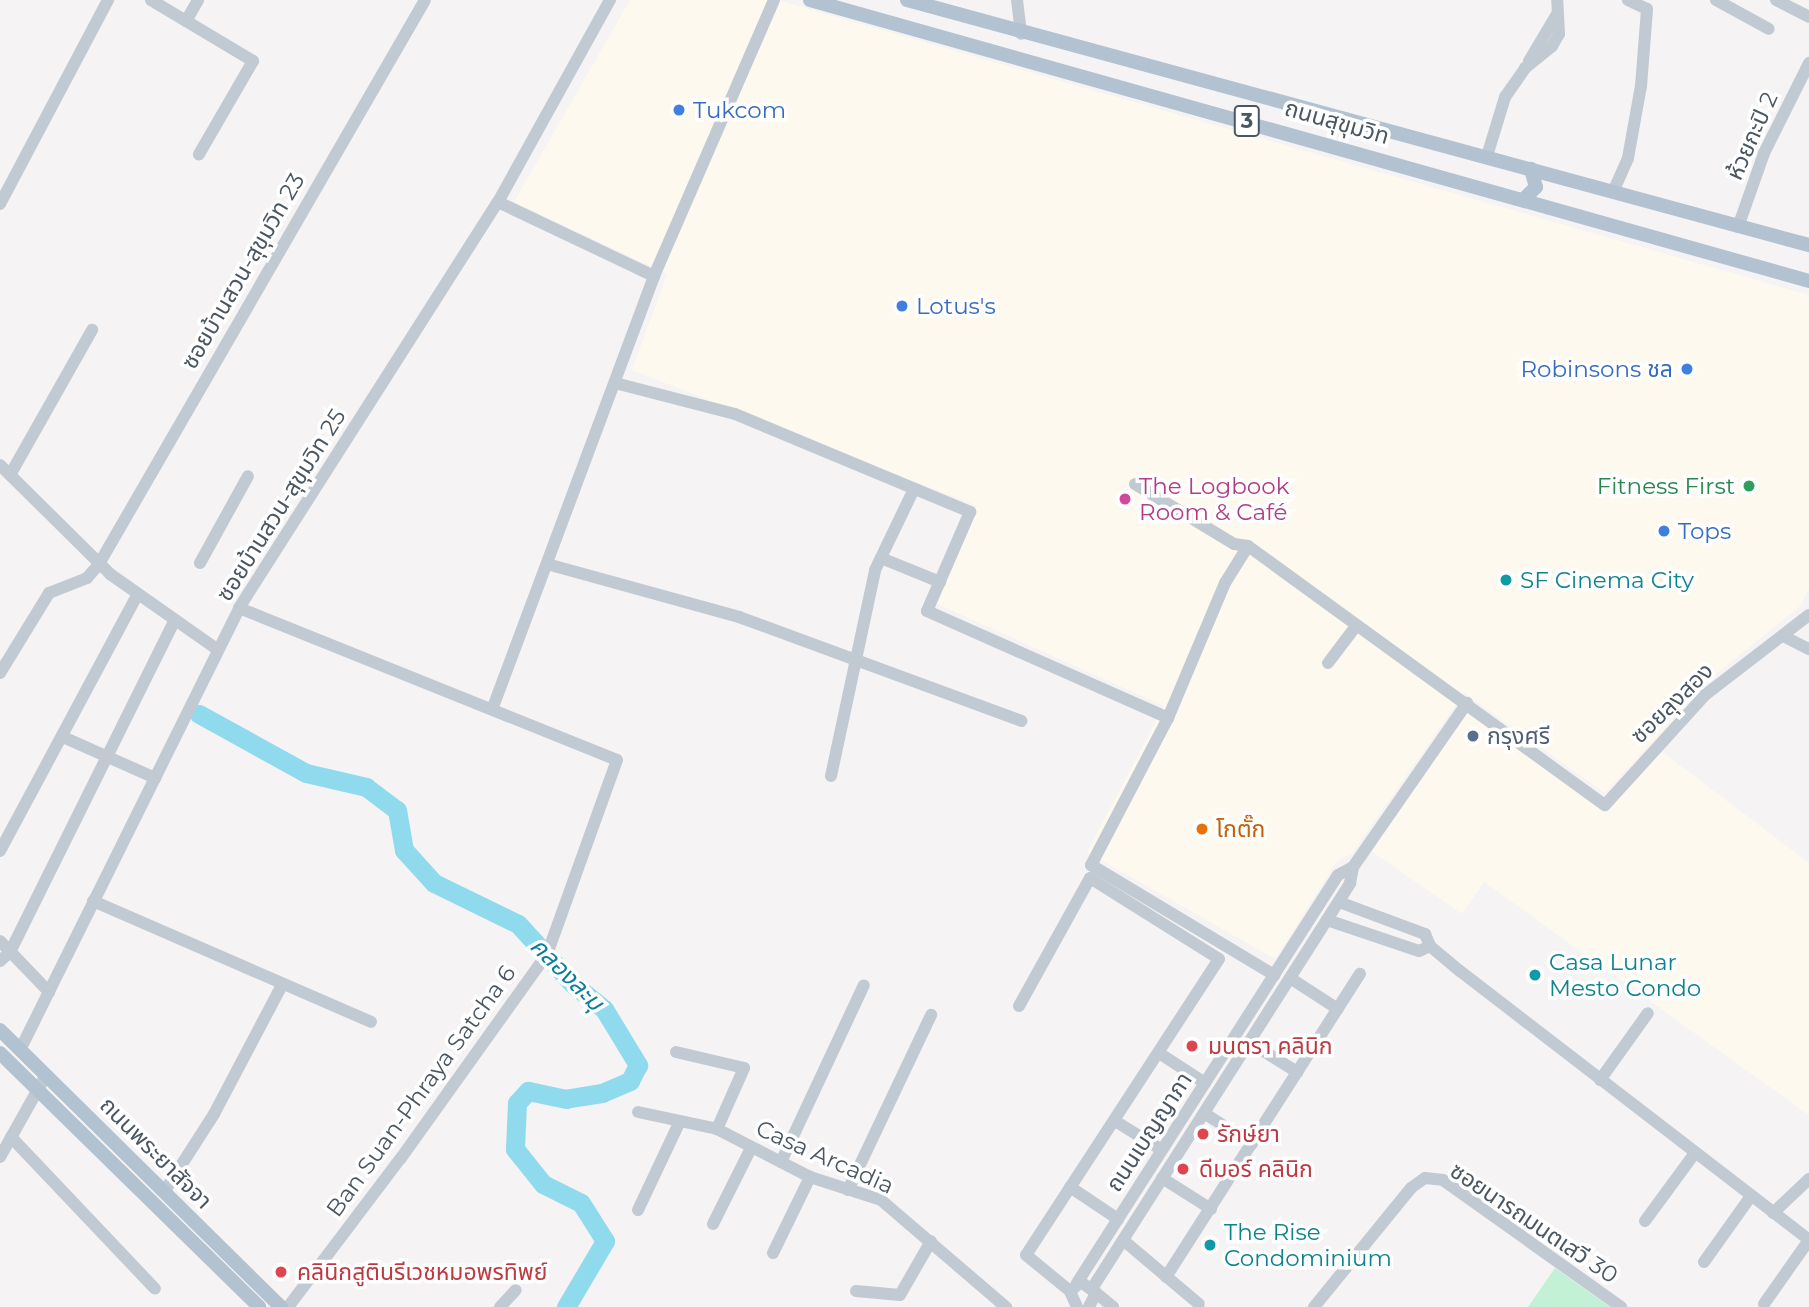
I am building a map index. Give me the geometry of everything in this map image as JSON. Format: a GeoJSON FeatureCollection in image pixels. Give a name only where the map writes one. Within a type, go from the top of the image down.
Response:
{"type":"FeatureCollection","features":[{"type":"Feature","properties":{"kind":"main road","name":"ถนนสุขุมวิท"},"geometry":{"type":"LineString","coordinates":[[810,0],[1809,281]]}},
{"type":"Feature","properties":{"kind":"main road","name":"ถนนสุขุมวิท"},"geometry":{"type":"LineString","coordinates":[[907,0],[1021,34],[1486,156],[1809,245]]}},
{"type":"Feature","properties":{"kind":"main road"},"geometry":{"type":"LineString","coordinates":[[1524,199],[1536,187],[1531,169]]}},
{"type":"Feature","properties":{"kind":"main road","name":"ถนนพระยาสัจจา"},"geometry":{"type":"LineString","coordinates":[[0,1030],[281,1307]]}},
{"type":"Feature","properties":{"kind":"main road","name":"ถนนพระยาสัจจา"},"geometry":{"type":"LineString","coordinates":[[0,1053],[201,1251],[243,1301],[259,1307]]}},
{"type":"Feature","properties":{"kind":"main road"},"geometry":{"type":"LineString","coordinates":[[201,1251],[211,1239]]}},
{"type":"Feature","properties":{"kind":"street"},"geometry":{"type":"LineString","coordinates":[[0,204],[108,0]]}},
{"type":"Feature","properties":{"kind":"street"},"geometry":{"type":"LineString","coordinates":[[151,0],[253,61],[199,154]]}},
{"type":"Feature","properties":{"kind":"street"},"geometry":{"type":"LineString","coordinates":[[186,21],[198,0]]}},
{"type":"Feature","properties":{"kind":"street","name":"ซอยบ้านสวน-สุขุมวิท 23"},"geometry":{"type":"LineString","coordinates":[[99,564],[425,0]]}},
{"type":"Feature","properties":{"kind":"street","name":"ซอยบ้านสวน-สุขุมวิท 25"},"geometry":{"type":"LineString","coordinates":[[20,1050],[239,608],[498,202],[610,0]]}},
{"type":"Feature","properties":{"kind":"street"},"geometry":{"type":"LineString","coordinates":[[493,707],[654,276],[774,0]]}},
{"type":"Feature","properties":{"kind":"street"},"geometry":{"type":"LineString","coordinates":[[1017,0],[1021,34]]}},
{"type":"Feature","properties":{"kind":"street"},"geometry":{"type":"LineString","coordinates":[[1613,192],[1628,158],[1641,86],[1647,9],[1628,0]]}},
{"type":"Feature","properties":{"kind":"street"},"geometry":{"type":"LineString","coordinates":[[1716,0],[1769,29]]}},
{"type":"Feature","properties":{"kind":"street"},"geometry":{"type":"LineString","coordinates":[[1776,0],[1809,17]]}},
{"type":"Feature","properties":{"kind":"street"},"geometry":{"type":"LineString","coordinates":[[1486,156],[1497,113],[1558,6]]}},
{"type":"Feature","properties":{"kind":"street","name":"ห้วยกะปิ 2"},"geometry":{"type":"LineString","coordinates":[[1738,227],[1763,153],[1809,63]]}},
{"type":"Feature","properties":{"kind":"street"},"geometry":{"type":"LineString","coordinates":[[498,202],[654,276]]}},
{"type":"Feature","properties":{"kind":"street"},"geometry":{"type":"LineString","coordinates":[[10,475],[92,330]]}},
{"type":"Feature","properties":{"kind":"street"},"geometry":{"type":"LineString","coordinates":[[615,383],[735,414],[970,512],[927,611],[1168,718]]}},
{"type":"Feature","properties":{"kind":"street"},"geometry":{"type":"LineString","coordinates":[[0,465],[99,564],[136,595],[218,650]]}},
{"type":"Feature","properties":{"kind":"street"},"geometry":{"type":"LineString","coordinates":[[200,563],[248,476]]}},
{"type":"Feature","properties":{"kind":"street"},"geometry":{"type":"LineString","coordinates":[[1135,484],[1234,544],[1248,546],[1467,703]]}},
{"type":"Feature","properties":{"kind":"street"},"geometry":{"type":"LineString","coordinates":[[831,776],[881,558],[914,489]]}},
{"type":"Feature","properties":{"kind":"street"},"geometry":{"type":"LineString","coordinates":[[1248,546],[1225,583],[1168,718],[1091,865],[1274,975]]}},
{"type":"Feature","properties":{"kind":"street"},"geometry":{"type":"LineString","coordinates":[[881,558],[940,582]]}},
{"type":"Feature","properties":{"kind":"street"},"geometry":{"type":"LineString","coordinates":[[0,673],[49,593],[87,578],[99,564]]}},
{"type":"Feature","properties":{"kind":"street"},"geometry":{"type":"LineString","coordinates":[[547,564],[739,617],[1021,721]]}},
{"type":"Feature","properties":{"kind":"street"},"geometry":{"type":"LineString","coordinates":[[0,851],[63,737],[136,595]]}},
{"type":"Feature","properties":{"kind":"street","name":"Ban Suan-Phraya Satcha 6"},"geometry":{"type":"LineString","coordinates":[[239,608],[493,707],[617,760],[550,945],[539,966],[288,1307]]}},
{"type":"Feature","properties":{"kind":"street","name":"ซอยลุงสอง"},"geometry":{"type":"LineString","coordinates":[[1467,703],[1605,805],[1705,695],[1785,637],[1809,615]]}},
{"type":"Feature","properties":{"kind":"street"},"geometry":{"type":"LineString","coordinates":[[0,961],[10,953],[174,622]]}},
{"type":"Feature","properties":{"kind":"street"},"geometry":{"type":"LineString","coordinates":[[1328,663],[1356,626]]}},
{"type":"Feature","properties":{"kind":"street"},"geometry":{"type":"LineString","coordinates":[[1785,637],[1809,649]]}},
{"type":"Feature","properties":{"kind":"street","name":"ถนนเบญญาภา"},"geometry":{"type":"LineString","coordinates":[[1089,1307],[1094,1290],[1123,1240],[1339,902],[1350,883],[1353,867],[1467,703]]}},
{"type":"Feature","properties":{"kind":"street"},"geometry":{"type":"LineString","coordinates":[[63,737],[155,778]]}},
{"type":"Feature","properties":{"kind":"street","name":"ถนนเบญญาภา"},"geometry":{"type":"LineString","coordinates":[[1072,1298],[1118,1219],[1338,875],[1353,867]]}},
{"type":"Feature","properties":{"kind":"street"},"geometry":{"type":"LineString","coordinates":[[1019,1006],[1090,878],[1219,959],[1026,1255],[1072,1298],[1094,1290],[1113,1307]]}},
{"type":"Feature","properties":{"kind":"street"},"geometry":{"type":"LineString","coordinates":[[93,901],[281,987],[371,1022]]}},
{"type":"Feature","properties":{"kind":"street"},"geometry":{"type":"LineString","coordinates":[[1339,902],[1425,934],[1430,946],[1809,1240],[1764,1304]]}},
{"type":"Feature","properties":{"kind":"street"},"geometry":{"type":"LineString","coordinates":[[1327,920],[1419,951],[1430,946]]}},
{"type":"Feature","properties":{"kind":"street"},"geometry":{"type":"LineString","coordinates":[[0,942],[49,992]]}},
{"type":"Feature","properties":{"kind":"street"},"geometry":{"type":"LineString","coordinates":[[1166,1277],[1360,974]]}},
{"type":"Feature","properties":{"kind":"street"},"geometry":{"type":"LineString","coordinates":[[1290,978],[1338,1009]]}},
{"type":"Feature","properties":{"kind":"street"},"geometry":{"type":"LineString","coordinates":[[781,1162],[864,985]]}},
{"type":"Feature","properties":{"kind":"street"},"geometry":{"type":"LineString","coordinates":[[164,1192],[214,1114],[281,987]]}},
{"type":"Feature","properties":{"kind":"street"},"geometry":{"type":"LineString","coordinates":[[1261,995],[1274,1003]]}},
{"type":"Feature","properties":{"kind":"street"},"geometry":{"type":"LineString","coordinates":[[1600,1080],[1648,1013]]}},
{"type":"Feature","properties":{"kind":"street"},"geometry":{"type":"LineString","coordinates":[[848,1189],[931,1015]]}},
{"type":"Feature","properties":{"kind":"street"},"geometry":{"type":"LineString","coordinates":[[1249,1042],[1297,1072]]}},
{"type":"Feature","properties":{"kind":"street"},"geometry":{"type":"LineString","coordinates":[[676,1052],[744,1069],[717,1129]]}},
{"type":"Feature","properties":{"kind":"street"},"geometry":{"type":"LineString","coordinates":[[1159,1053],[1205,1083]]}},
{"type":"Feature","properties":{"kind":"street"},"geometry":{"type":"LineString","coordinates":[[0,1157],[46,1075]]}},
{"type":"Feature","properties":{"kind":"street","name":"Casa Arcadia"},"geometry":{"type":"LineString","coordinates":[[638,1112],[717,1129],[810,1177],[881,1200],[1006,1307]]}},
{"type":"Feature","properties":{"kind":"street"},"geometry":{"type":"LineString","coordinates":[[1204,1113],[1252,1144]]}},
{"type":"Feature","properties":{"kind":"street"},"geometry":{"type":"LineString","coordinates":[[638,1210],[680,1121]]}},
{"type":"Feature","properties":{"kind":"street"},"geometry":{"type":"LineString","coordinates":[[1115,1121],[1162,1150]]}},
{"type":"Feature","properties":{"kind":"street"},"geometry":{"type":"LineString","coordinates":[[1175,1130],[1187,1139]]}},
{"type":"Feature","properties":{"kind":"street"},"geometry":{"type":"LineString","coordinates":[[11,1137],[155,1289]]}},
{"type":"Feature","properties":{"kind":"street"},"geometry":{"type":"LineString","coordinates":[[713,1224],[751,1148]]}},
{"type":"Feature","properties":{"kind":"street"},"geometry":{"type":"LineString","coordinates":[[1645,1221],[1695,1153]]}},
{"type":"Feature","properties":{"kind":"street"},"geometry":{"type":"LineString","coordinates":[[773,1253],[810,1177]]}},
{"type":"Feature","properties":{"kind":"street"},"geometry":{"type":"LineString","coordinates":[[1162,1178],[1211,1209]]}},
{"type":"Feature","properties":{"kind":"street","name":"ซอยนารถมนตเสวี 30"},"geometry":{"type":"LineString","coordinates":[[1314,1307],[1410,1188],[1425,1178],[1443,1180],[1621,1307]]}},
{"type":"Feature","properties":{"kind":"street"},"geometry":{"type":"LineString","coordinates":[[1773,1213],[1809,1179]]}},
{"type":"Feature","properties":{"kind":"street"},"geometry":{"type":"LineString","coordinates":[[1070,1187],[1118,1219]]}},
{"type":"Feature","properties":{"kind":"street"},"geometry":{"type":"LineString","coordinates":[[1704,1262],[1751,1196]]}},
{"type":"Feature","properties":{"kind":"street"},"geometry":{"type":"LineString","coordinates":[[1123,1240],[1199,1304]]}},
{"type":"Feature","properties":{"kind":"street"},"geometry":{"type":"LineString","coordinates":[[856,1291],[900,1295],[931,1241]]}},
{"type":"Feature","properties":{"kind":"street"},"geometry":{"type":"LineString","coordinates":[[500,1307],[516,1290]]}},
{"type":"Feature","properties":{"kind":"shaded area"},"geometry":{"type":"Polygon","coordinates":[[[630,0],[777,0],[1809,295],[1809,589],[1800,606],[1710,679],[1605,793],[1464,693],[1352,853],[1337,861],[1275,959],[1087,852],[1164,706],[935,603],[977,506],[632,370],[667,274],[514,202],[630,0]]]}},
{"type":"Feature","properties":{"kind":"shaded area"},"geometry":{"type":"Polygon","coordinates":[[[1468,710],[1605,809],[1657,748],[1809,863],[1809,1115],[1484,882],[1462,914],[1371,851],[1468,710]]]}},
{"type":"Feature","properties":{"kind":"green space"},"geometry":{"type":"Polygon","coordinates":[[[1555,1268],[1610,1307],[1528,1307],[1555,1268]]]}},
{"type":"Feature","properties":{"kind":"waterway","name":"คลองละมุ"},"geometry":{"type":"LineString","coordinates":[[199,714],[306,773],[366,787],[397,810],[404,850],[434,883],[518,924],[573,984],[604,1009],[638,1065],[630,1081],[602,1093],[566,1099],[528,1091],[517,1103],[515,1149],[543,1184],[581,1203],[605,1241],[566,1307]]}},
{"type":"Feature","properties":{"kind":"place","name":"Tukcom"},"geometry":{"type":"Point","coordinates":[679,110]}},
{"type":"Feature","properties":{"kind":"place","name":"Lotus's"},"geometry":{"type":"Point","coordinates":[902,306]}},
{"type":"Feature","properties":{"kind":"place","name":"Robinsons ชล"},"geometry":{"type":"Point","coordinates":[1687,369]}},
{"type":"Feature","properties":{"kind":"place","name":"Fitness First"},"geometry":{"type":"Point","coordinates":[1749,486]}},
{"type":"Feature","properties":{"kind":"place","name":"The Logbook Room & Café"},"geometry":{"type":"Point","coordinates":[1125,499]}},
{"type":"Feature","properties":{"kind":"place","name":"Tops"},"geometry":{"type":"Point","coordinates":[1664,531]}},
{"type":"Feature","properties":{"kind":"place","name":"SF Cinema City"},"geometry":{"type":"Point","coordinates":[1506,580]}},
{"type":"Feature","properties":{"kind":"place","name":"กรุงศรี"},"geometry":{"type":"Point","coordinates":[1473,736]}},
{"type":"Feature","properties":{"kind":"place","name":"โกตั๊ก"},"geometry":{"type":"Point","coordinates":[1202,829]}},
{"type":"Feature","properties":{"kind":"place","name":"Casa Lunar Mesto Condo"},"geometry":{"type":"Point","coordinates":[1535,975]}},
{"type":"Feature","properties":{"kind":"place","name":"มนตรา คลินิก"},"geometry":{"type":"Point","coordinates":[1192,1046]}},
{"type":"Feature","properties":{"kind":"place","name":"รักษ์ยา"},"geometry":{"type":"Point","coordinates":[1203,1134]}},
{"type":"Feature","properties":{"kind":"place","name":"ดีมอร์ คลินิก"},"geometry":{"type":"Point","coordinates":[1183,1169]}},
{"type":"Feature","properties":{"kind":"place","name":"The Rise Condominium"},"geometry":{"type":"Point","coordinates":[1210,1245]}},
{"type":"Feature","properties":{"kind":"place","name":"คลินิกสูตินรีเวชหมอพรทิพย์"},"geometry":{"type":"Point","coordinates":[281,1272]}}]}
